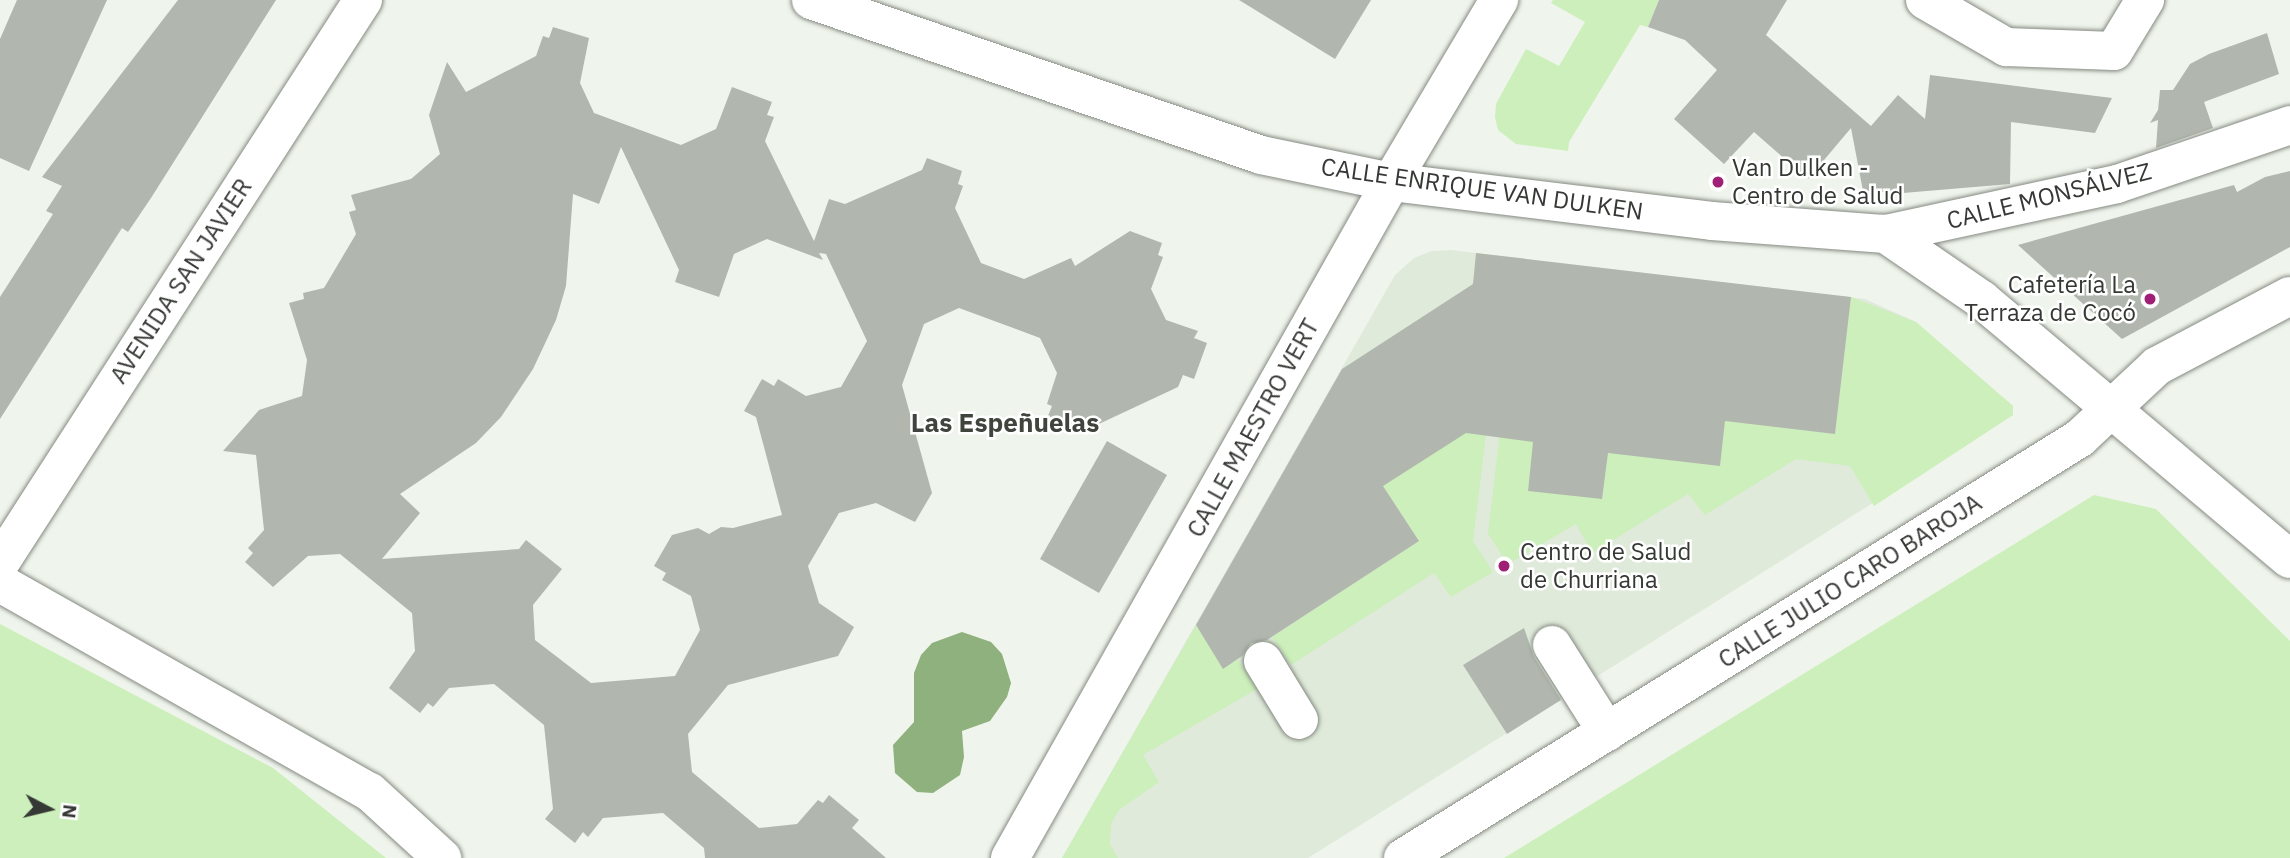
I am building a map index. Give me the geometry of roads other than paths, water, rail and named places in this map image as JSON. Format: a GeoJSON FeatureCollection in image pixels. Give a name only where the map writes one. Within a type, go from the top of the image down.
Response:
{"type":"FeatureCollection","features":[{"type":"Feature","properties":{"kind":"street","name":"AVENIDA SAN JAVIER"},"geometry":{"type":"LineString","coordinates":[[0,563],[363,0]]}},
{"type":"Feature","properties":{"kind":"street","name":"CALLE ENRIQUE VAN DULKEN"},"geometry":{"type":"LineString","coordinates":[[811,0],[1261,155],[1391,182],[1712,220],[1886,234]]}},
{"type":"Feature","properties":{"kind":"street","name":"CALLE MAESTRO VERT"},"geometry":{"type":"LineString","coordinates":[[1010,858],[1391,182],[1499,0]]}},
{"type":"Feature","properties":{"kind":"street"},"geometry":{"type":"LineString","coordinates":[[1924,0],[2006,47],[2114,51],[2145,0]]}},
{"type":"Feature","properties":{"kind":"street","name":"CALLE MONSÁLVEZ"},"geometry":{"type":"LineString","coordinates":[[1886,234],[2117,184],[2290,125]]}},
{"type":"Feature","properties":{"kind":"street"},"geometry":{"type":"LineString","coordinates":[[1886,234],[1982,300],[2290,559]]}},
{"type":"Feature","properties":{"kind":"street","name":"CALLE JULIO CARO BAROJA"},"geometry":{"type":"LineString","coordinates":[[1403,858],[2080,438],[2157,366],[2290,296]]}},
{"type":"Feature","properties":{"kind":"street"},"geometry":{"type":"LineString","coordinates":[[0,583],[370,792],[442,858]]}},
{"type":"Feature","properties":{"kind":"street"},"geometry":{"type":"LineString","coordinates":[[1552,645],[1607,732]]}},
{"type":"Feature","properties":{"kind":"street"},"geometry":{"type":"LineString","coordinates":[[1263,661],[1299,720]]}},
{"type":"Feature","properties":{"kind":"place","name":"Van Dulken - Centro de Salud"},"geometry":{"type":"Point","coordinates":[1718,182]}},
{"type":"Feature","properties":{"kind":"place","name":"Cafetería La Terraza de Cocó"},"geometry":{"type":"Point","coordinates":[2150,299]}},
{"type":"Feature","properties":{"kind":"place","name":"Centro de Salud de Churriana"},"geometry":{"type":"Point","coordinates":[1504,566]}},
{"type":"Feature","properties":{"kind":"district","name":"Las Espeñuelas"},"geometry":{"type":"Point","coordinates":[1005,423]}}]}
